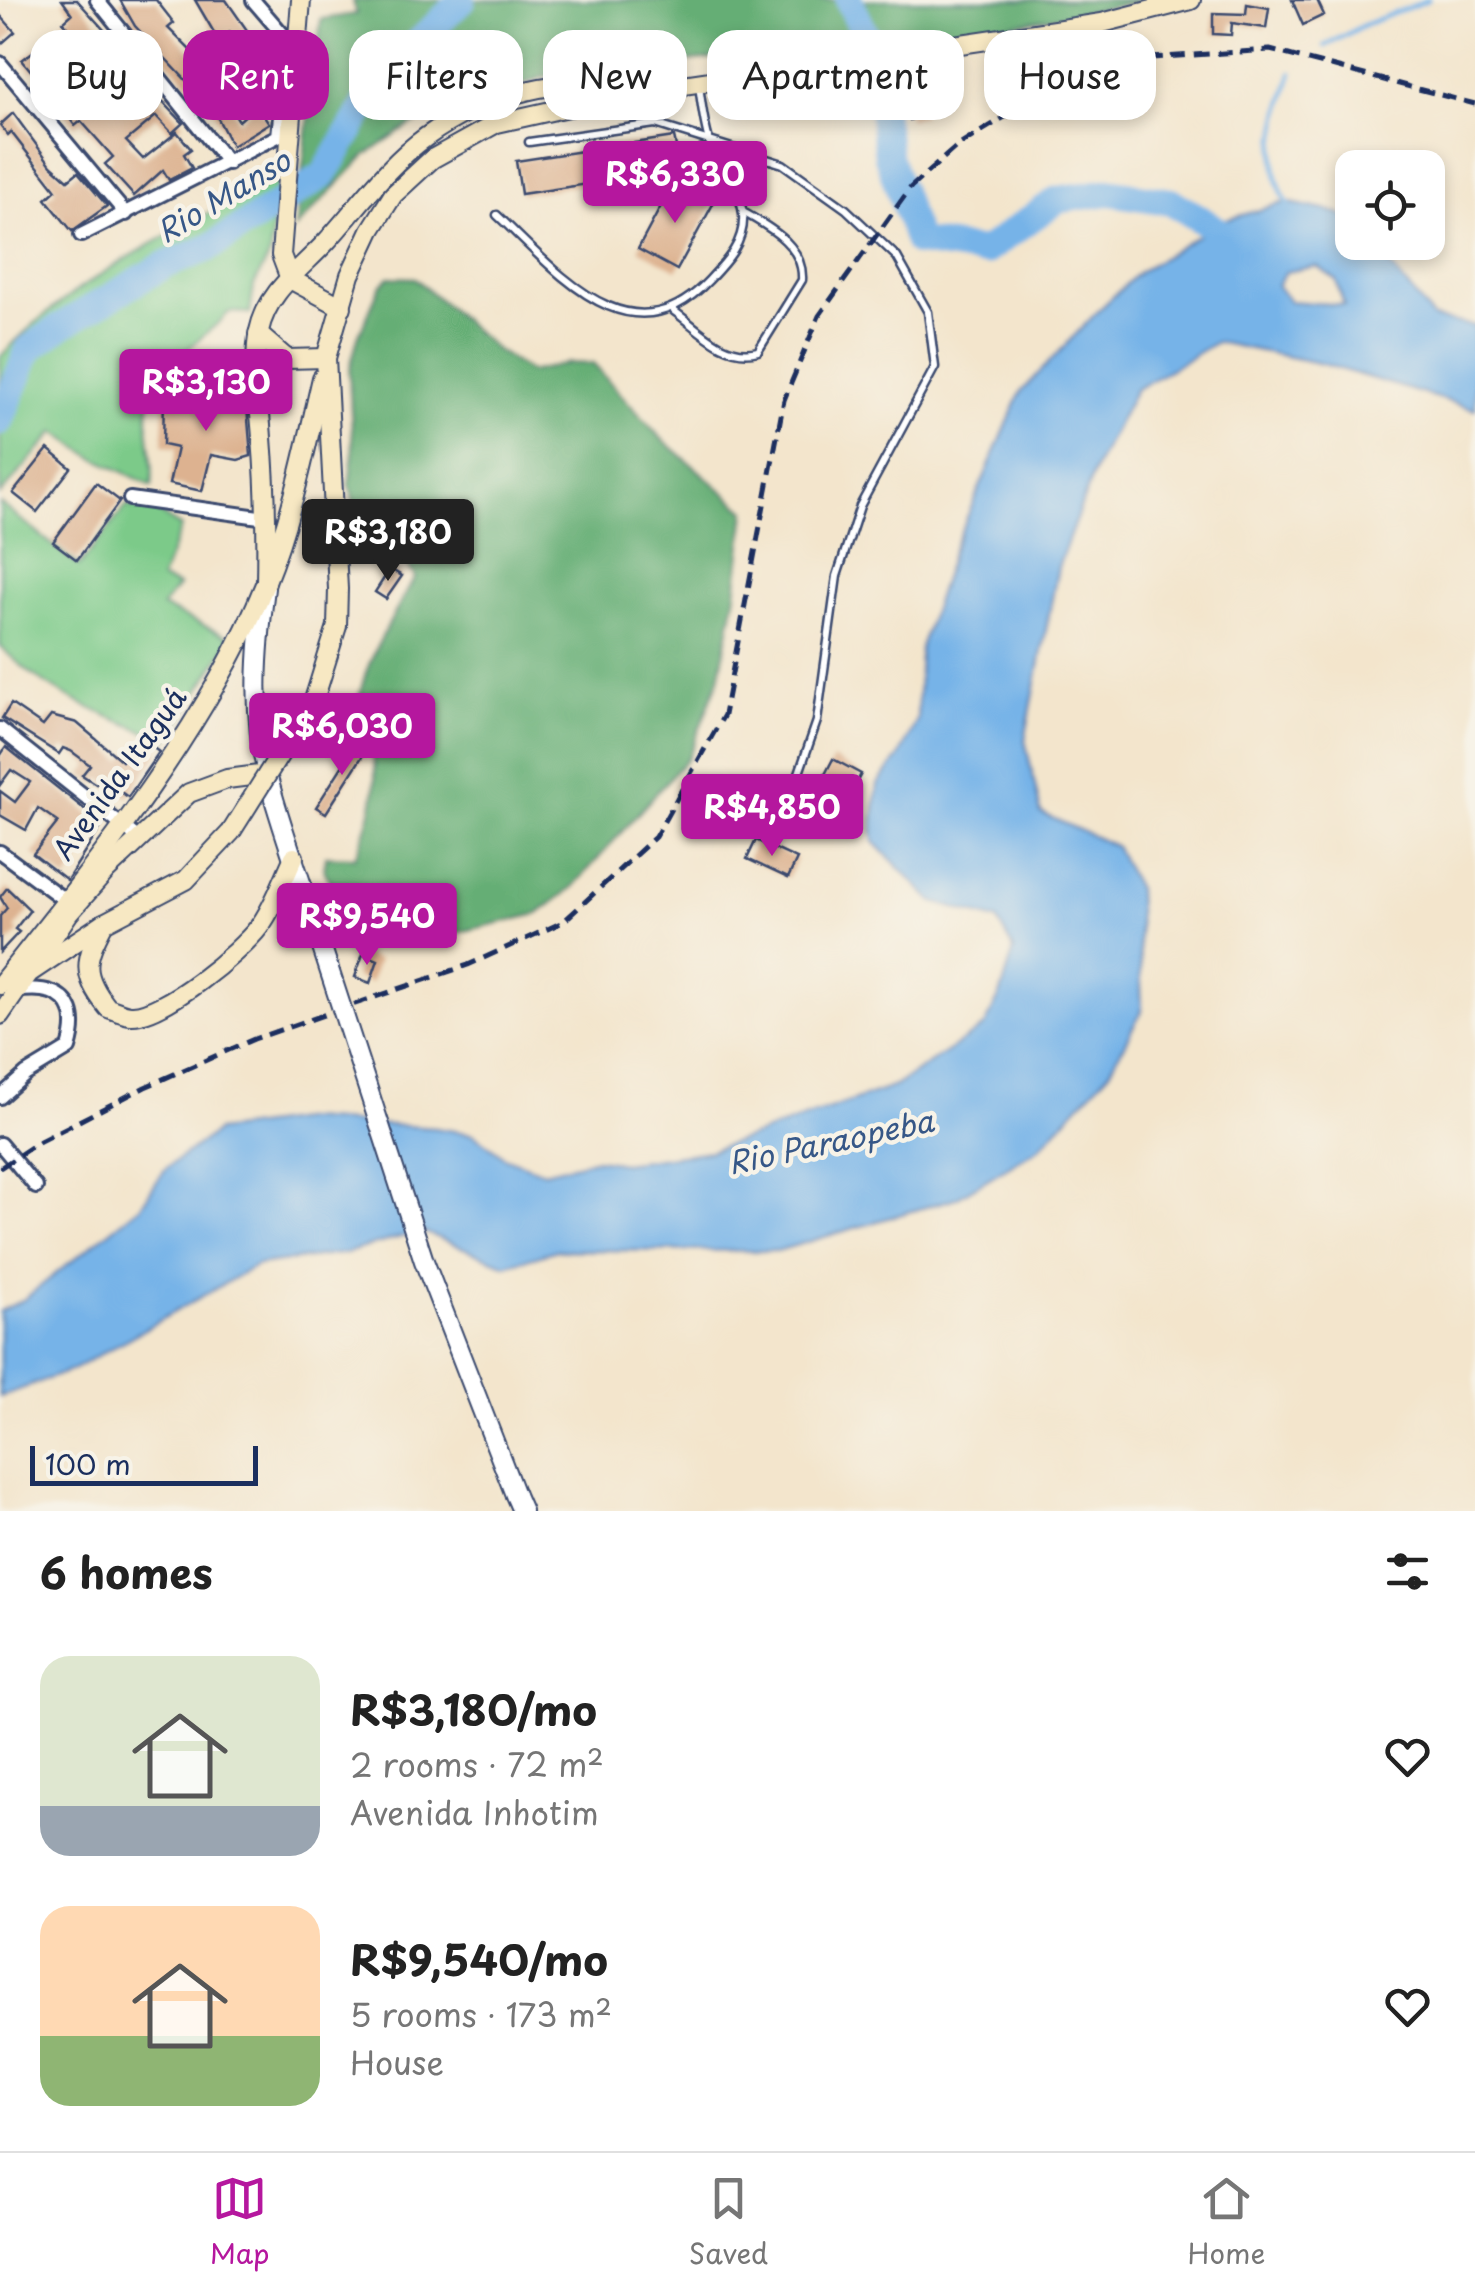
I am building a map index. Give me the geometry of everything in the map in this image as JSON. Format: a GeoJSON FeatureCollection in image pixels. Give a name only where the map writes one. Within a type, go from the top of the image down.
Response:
{"type":"FeatureCollection","features":[{"type":"Feature","properties":{"kind":"main road"},"geometry":{"type":"LineString","coordinates":[[299,30],[301,0]]}},
{"type":"Feature","properties":{"kind":"main road"},"geometry":{"type":"LineString","coordinates":[[687,86],[1102,23],[1191,0]]}},
{"type":"Feature","properties":{"kind":"main road"},"geometry":{"type":"LineString","coordinates":[[266,582],[267,518],[258,334],[267,303],[376,182],[426,137],[456,119],[543,88]]}},
{"type":"Feature","properties":{"kind":"main road"},"geometry":{"type":"LineString","coordinates":[[0,1015],[8,988],[104,923],[186,880],[231,832],[314,700],[337,626],[338,607],[326,358],[350,275],[393,194],[432,159],[470,134],[497,123],[543,113]]}},
{"type":"Feature","properties":{"kind":"main road"},"geometry":{"type":"LineString","coordinates":[[292,120],[280,255],[290,278],[342,307]]}},
{"type":"Feature","properties":{"kind":"main road"},"geometry":{"type":"LineString","coordinates":[[258,334],[287,359],[326,358]]}},
{"type":"Feature","properties":{"kind":"main road","name":"Avenida Itaguá"},"geometry":{"type":"LineString","coordinates":[[8,988],[214,690],[266,582],[289,518],[326,358]]}},
{"type":"Feature","properties":{"kind":"main road"},"geometry":{"type":"LineString","coordinates":[[161,770],[189,793]]}},
{"type":"Feature","properties":{"kind":"main road"},"geometry":{"type":"LineString","coordinates":[[29,973],[69,903],[189,793],[227,778],[267,774]]}},
{"type":"Feature","properties":{"kind":"main road"},"geometry":{"type":"LineString","coordinates":[[104,923],[87,955],[90,978],[108,1008],[132,1016],[142,1013],[169,1000],[242,944],[259,926],[294,857]]}},
{"type":"Feature","properties":{"kind":"street"},"geometry":{"type":"LineString","coordinates":[[97,0],[228,163]]}},
{"type":"Feature","properties":{"kind":"street"},"geometry":{"type":"LineString","coordinates":[[253,0],[278,30]]}},
{"type":"Feature","properties":{"kind":"street"},"geometry":{"type":"LineString","coordinates":[[0,63],[126,214]]}},
{"type":"Feature","properties":{"kind":"street"},"geometry":{"type":"LineString","coordinates":[[81,234],[278,136],[280,120]]}},
{"type":"Feature","properties":{"kind":"street"},"geometry":{"type":"LineString","coordinates":[[130,499],[267,518]]}},
{"type":"Feature","properties":{"kind":"street"},"geometry":{"type":"LineString","coordinates":[[266,582],[256,686],[267,774],[424,1261],[518,1503]]}},
{"type":"Feature","properties":{"kind":"street"},"geometry":{"type":"LineString","coordinates":[[0,729],[140,840]]}},
{"type":"Feature","properties":{"kind":"street"},"geometry":{"type":"LineString","coordinates":[[0,852],[69,903]]}},
{"type":"Feature","properties":{"kind":"street"},"geometry":{"type":"LineString","coordinates":[[0,1098],[26,1074],[69,1048],[74,1030],[67,1003],[58,992],[46,986],[8,988]]}},
{"type":"Feature","properties":{"kind":"street"},"geometry":{"type":"LineString","coordinates":[[0,1144],[36,1186]]}},
{"type":"Feature","properties":{"kind":"lane"},"geometry":{"type":"LineString","coordinates":[[496,215],[590,301],[632,314],[674,311],[723,266],[742,238],[743,212],[710,144],[698,85]]}},
{"type":"Feature","properties":{"kind":"lane"},"geometry":{"type":"LineString","coordinates":[[529,142],[654,124],[783,164],[846,209],[897,257],[928,312],[935,367],[860,506],[837,576],[817,721],[778,834]]}},
{"type":"Feature","properties":{"kind":"lane"},"geometry":{"type":"LineString","coordinates":[[674,311],[722,347],[741,356],[758,351],[802,280],[803,270],[792,247],[743,212]]}},
{"type":"Feature","properties":{"kind":"green space"},"geometry":{"type":"Polygon","coordinates":[[[353,0],[1151,0],[964,33],[707,30],[707,60],[687,62],[687,30],[543,30],[543,77],[523,84],[523,30],[349,30],[349,120],[425,120],[366,155],[295,229],[308,120],[329,120],[329,30],[320,30],[321,19],[356,14],[353,0]]]}},
{"type":"Feature","properties":{"kind":"green space"},"geometry":{"type":"Polygon","coordinates":[[[277,176],[270,255],[254,285],[250,313],[229,312],[168,369],[151,398],[148,424],[152,486],[91,456],[55,432],[0,495],[0,357],[30,328],[95,278],[277,176]]]}},
{"type":"Feature","properties":{"kind":"green space"},"geometry":{"type":"Polygon","coordinates":[[[389,277],[415,278],[496,350],[530,372],[569,363],[593,364],[661,438],[746,511],[736,594],[719,679],[689,756],[571,889],[538,914],[456,933],[382,902],[341,906],[324,870],[326,856],[355,857],[366,829],[375,773],[370,743],[358,711],[361,689],[380,639],[415,577],[396,547],[362,534],[349,484],[353,453],[349,372],[358,337],[380,286],[389,277]]]}},
{"type":"Feature","properties":{"kind":"green space"},"geometry":{"type":"Polygon","coordinates":[[[0,503],[79,566],[126,506],[156,511],[181,527],[161,579],[178,586],[162,607],[232,638],[168,740],[57,691],[0,646],[0,503]]]}},
{"type":"Feature","properties":{"kind":"water","name":"Rio Paraopeba"},"geometry":{"type":"Polygon","coordinates":[[[1286,202],[1335,212],[1335,260],[1386,260],[1433,318],[1475,326],[1475,409],[1323,364],[1216,342],[1135,390],[1096,466],[1058,567],[1025,740],[1041,813],[1115,846],[1137,889],[1142,1010],[1110,1071],[1039,1148],[956,1198],[777,1251],[557,1250],[506,1265],[421,1231],[346,1253],[257,1265],[74,1369],[0,1397],[0,1311],[23,1300],[141,1206],[165,1169],[217,1131],[307,1119],[435,1128],[473,1134],[506,1158],[544,1172],[597,1159],[623,1163],[710,1151],[895,1086],[985,1026],[1001,993],[1014,950],[997,920],[933,902],[874,842],[878,784],[899,757],[917,720],[920,648],[952,552],[1021,392],[1139,272],[1222,221],[1286,202]],[[1317,266],[1285,272],[1277,286],[1289,301],[1344,305],[1336,280],[1317,266]]]}},
{"type":"Feature","properties":{"kind":"building"},"geometry":{"type":"Polygon","coordinates":[[[62,0],[77,0],[104,30],[62,30],[67,26],[63,22],[72,14],[62,0]]]}},
{"type":"Feature","properties":{"kind":"building"},"geometry":{"type":"Polygon","coordinates":[[[120,0],[156,0],[174,23],[168,28],[183,43],[183,77],[163,56],[163,30],[139,30],[120,0]]]}},
{"type":"Feature","properties":{"kind":"building"},"geometry":{"type":"Polygon","coordinates":[[[195,0],[226,0],[247,30],[213,30],[195,0]]]}},
{"type":"Feature","properties":{"kind":"building"},"geometry":{"type":"Polygon","coordinates":[[[1292,0],[1317,0],[1324,15],[1303,25],[1292,0]]]}},
{"type":"Feature","properties":{"kind":"building"},"geometry":{"type":"Polygon","coordinates":[[[1247,4],[1269,8],[1266,28],[1232,23],[1231,35],[1213,34],[1213,13],[1246,14],[1247,4]]]}},
{"type":"Feature","properties":{"kind":"building"},"geometry":{"type":"Polygon","coordinates":[[[0,15],[15,32],[0,45],[0,15]]]}},
{"type":"Feature","properties":{"kind":"building"},"geometry":{"type":"Polygon","coordinates":[[[30,54],[30,70],[22,60],[30,54]]]}},
{"type":"Feature","properties":{"kind":"building"},"geometry":{"type":"Polygon","coordinates":[[[163,102],[183,123],[172,133],[160,120],[163,120],[163,102]]]}},
{"type":"Feature","properties":{"kind":"building"},"geometry":{"type":"Polygon","coordinates":[[[13,113],[51,165],[68,180],[78,172],[107,206],[72,231],[46,199],[56,190],[11,132],[8,135],[0,125],[13,113]]]}},
{"type":"Feature","properties":{"kind":"building"},"geometry":{"type":"Polygon","coordinates":[[[71,120],[151,120],[126,141],[143,159],[177,132],[191,149],[184,154],[192,168],[169,180],[163,170],[134,196],[105,164],[113,157],[81,121],[75,126],[71,120]]]}},
{"type":"Feature","properties":{"kind":"building"},"geometry":{"type":"Polygon","coordinates":[[[219,120],[267,120],[269,123],[232,146],[219,120]]]}},
{"type":"Feature","properties":{"kind":"building"},"geometry":{"type":"Polygon","coordinates":[[[674,137],[681,170],[521,194],[516,161],[674,137]]]}},
{"type":"Feature","properties":{"kind":"building"},"geometry":{"type":"Polygon","coordinates":[[[674,182],[713,204],[677,270],[638,249],[674,182]]]}},
{"type":"Feature","properties":{"kind":"building"},"geometry":{"type":"Polygon","coordinates":[[[244,371],[251,456],[238,460],[211,455],[202,491],[169,484],[177,448],[163,445],[164,396],[233,409],[230,372],[244,371]]]}},
{"type":"Feature","properties":{"kind":"building"},"geometry":{"type":"Polygon","coordinates":[[[48,449],[71,468],[37,512],[13,493],[48,449]]]}},
{"type":"Feature","properties":{"kind":"building"},"geometry":{"type":"Polygon","coordinates":[[[96,483],[120,501],[77,560],[53,542],[96,483]]]}},
{"type":"Feature","properties":{"kind":"building"},"geometry":{"type":"Polygon","coordinates":[[[390,569],[402,576],[386,599],[375,592],[390,569]]]}},
{"type":"Feature","properties":{"kind":"building"},"geometry":{"type":"Polygon","coordinates":[[[11,704],[43,726],[51,716],[77,723],[122,761],[141,739],[159,752],[128,797],[101,778],[96,784],[82,775],[90,765],[71,751],[63,748],[59,754],[2,718],[11,704]]]}},
{"type":"Feature","properties":{"kind":"building"},"geometry":{"type":"Polygon","coordinates":[[[357,743],[367,749],[326,813],[316,807],[357,743]]]}},
{"type":"Feature","properties":{"kind":"building"},"geometry":{"type":"Polygon","coordinates":[[[6,747],[103,824],[67,880],[33,854],[58,822],[38,808],[26,830],[0,815],[0,791],[15,802],[30,782],[11,770],[0,785],[0,756],[6,747]]]}},
{"type":"Feature","properties":{"kind":"building"},"geometry":{"type":"Polygon","coordinates":[[[833,759],[861,774],[830,832],[803,817],[833,759]]]}},
{"type":"Feature","properties":{"kind":"building"},"geometry":{"type":"Polygon","coordinates":[[[756,840],[797,859],[788,878],[747,859],[756,840]]]}},
{"type":"Feature","properties":{"kind":"building"},"geometry":{"type":"Polygon","coordinates":[[[7,888],[30,910],[15,929],[19,932],[0,952],[0,916],[7,908],[0,897],[7,888]]]}},
{"type":"Feature","properties":{"kind":"building"},"geometry":{"type":"Polygon","coordinates":[[[363,954],[378,960],[370,983],[355,977],[363,954]]]}},
{"type":"Feature","properties":{"kind":"waterway","name":"Rio Manso"},"geometry":{"type":"LineString","coordinates":[[0,421],[29,349],[163,266],[209,248],[324,175],[381,79],[462,0]]}},
{"type":"Feature","properties":{"kind":"waterway","name":"Rio Manso"},"geometry":{"type":"LineString","coordinates":[[849,0],[875,56],[888,157],[918,242],[984,252],[1057,200],[1109,192],[1172,202],[1239,243],[1242,250]]}},
{"type":"Feature","properties":{"kind":"waterway"},"geometry":{"type":"LineString","coordinates":[[1325,46],[1364,25],[1428,0]]}},
{"type":"Feature","properties":{"kind":"waterway"},"geometry":{"type":"LineString","coordinates":[[1289,205],[1276,174],[1275,157],[1278,123],[1292,73]]}},
{"type":"Feature","properties":{"kind":"railway"},"geometry":{"type":"LineString","coordinates":[[0,1168],[40,1141],[145,1087],[254,1039],[468,965],[563,922],[655,837],[724,715],[784,400],[819,316],[911,187],[956,147],[1034,99],[1135,59],[1270,50],[1475,104]]}}]}
